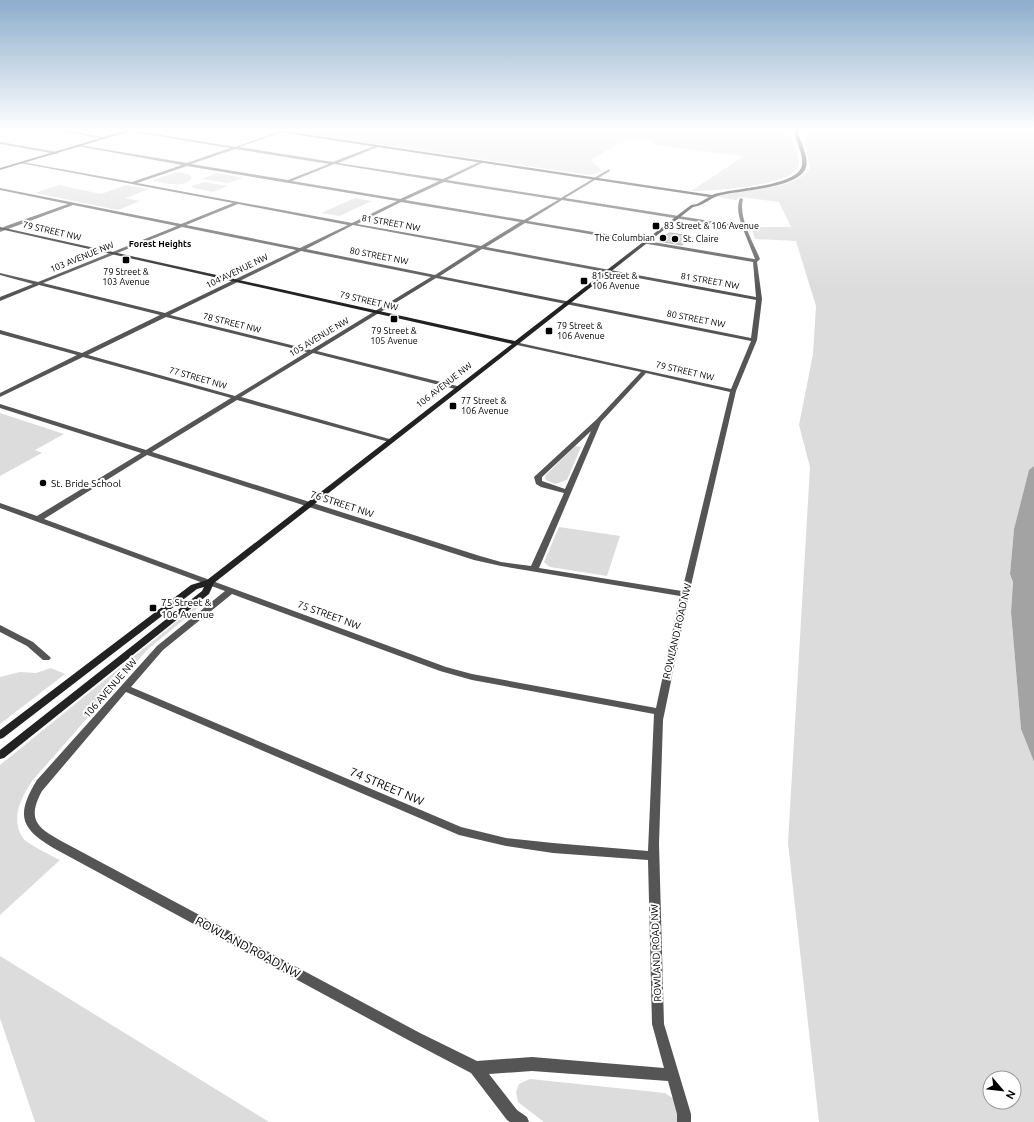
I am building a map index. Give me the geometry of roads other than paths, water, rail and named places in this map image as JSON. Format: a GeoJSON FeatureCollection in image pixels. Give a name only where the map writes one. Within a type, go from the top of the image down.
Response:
{"type":"FeatureCollection","features":[{"type":"Feature","properties":{"kind":"main road"},"geometry":{"type":"LineString","coordinates":[[625,183],[711,196],[779,183]]}},
{"type":"Feature","properties":{"kind":"main road"},"geometry":{"type":"LineString","coordinates":[[704,195],[721,191],[748,189]]}},
{"type":"Feature","properties":{"kind":"main road","name":"106 AVENUE NW"},"geometry":{"type":"LineString","coordinates":[[692,206],[690,204],[704,195]]}},
{"type":"Feature","properties":{"kind":"main road","name":"106 AVENUE NW"},"geometry":{"type":"LineString","coordinates":[[0,735],[194,587],[210,582],[692,206],[698,206],[711,196]]}},
{"type":"Feature","properties":{"kind":"main road","name":"79 STREET NW"},"geometry":{"type":"LineString","coordinates":[[1,229],[517,343]]}},
{"type":"Feature","properties":{"kind":"main road","name":"106 AVENUE NW"},"geometry":{"type":"LineString","coordinates":[[0,755],[206,592],[210,582]]}},
{"type":"Feature","properties":{"kind":"street","name":"81 STREET NW"},"geometry":{"type":"LineString","coordinates":[[135,183],[758,298]]}},
{"type":"Feature","properties":{"kind":"street"},"geometry":{"type":"LineString","coordinates":[[296,183],[754,261]]}},
{"type":"Feature","properties":{"kind":"street","name":"104 AVENUE NW"},"geometry":{"type":"LineString","coordinates":[[0,395],[437,183]]}},
{"type":"Feature","properties":{"kind":"street"},"geometry":{"type":"LineString","coordinates":[[457,183],[746,228]]}},
{"type":"Feature","properties":{"kind":"street","name":"105 AVENUE NW"},"geometry":{"type":"LineString","coordinates":[[38,519],[588,183]]}},
{"type":"Feature","properties":{"kind":"street","name":"80 STREET NW"},"geometry":{"type":"LineString","coordinates":[[0,189],[754,340]]}},
{"type":"Feature","properties":{"kind":"street","name":"ROWLAND ROAD NW"},"geometry":{"type":"LineString","coordinates":[[684,1122],[684,1114],[658,1024],[653,856],[660,712],[685,594],[733,391],[754,340],[758,298],[754,261],[758,259],[740,213],[738,203],[741,199]]}},
{"type":"Feature","properties":{"kind":"street","name":"103 AVENUE NW"},"geometry":{"type":"LineString","coordinates":[[0,298],[237,203]]}},
{"type":"Feature","properties":{"kind":"street"},"geometry":{"type":"LineString","coordinates":[[1,229],[73,204]]}},
{"type":"Feature","properties":{"kind":"street","name":"78 STREET NW"},"geometry":{"type":"LineString","coordinates":[[0,274],[459,388]]}},
{"type":"Feature","properties":{"kind":"street","name":"77 STREET NW"},"geometry":{"type":"LineString","coordinates":[[0,332],[391,441]]}},
{"type":"Feature","properties":{"kind":"street","name":"79 STREET NW"},"geometry":{"type":"LineString","coordinates":[[517,343],[733,391]]}},
{"type":"Feature","properties":{"kind":"street"},"geometry":{"type":"LineString","coordinates":[[568,492],[544,485],[539,482],[538,477],[599,420],[645,371]]}},
{"type":"Feature","properties":{"kind":"street","name":"76 STREET NW"},"geometry":{"type":"LineString","coordinates":[[0,406],[477,558],[685,594]]}},
{"type":"Feature","properties":{"kind":"street"},"geometry":{"type":"LineString","coordinates":[[534,569],[599,420]]}},
{"type":"Feature","properties":{"kind":"street","name":"75 STREET NW"},"geometry":{"type":"LineString","coordinates":[[0,505],[442,669],[472,677],[660,712]]}},
{"type":"Feature","properties":{"kind":"street","name":"106 AVENUE NW"},"geometry":{"type":"LineString","coordinates":[[30,817],[33,798],[41,783],[160,648],[231,590]]}},
{"type":"Feature","properties":{"kind":"street"},"geometry":{"type":"LineString","coordinates":[[0,628],[30,644],[46,658]]}},
{"type":"Feature","properties":{"kind":"street","name":"74 STREET NW"},"geometry":{"type":"LineString","coordinates":[[125,688],[459,831],[506,842],[653,856]]}},
{"type":"Feature","properties":{"kind":"street","name":"ROWLAND ROAD NW"},"geometry":{"type":"LineString","coordinates":[[30,817],[33,828],[70,851],[415,1037],[476,1068],[512,1115],[522,1122]]}},
{"type":"Feature","properties":{"kind":"street"},"geometry":{"type":"LineString","coordinates":[[476,1068],[532,1064],[672,1076]]}},
{"type":"Feature","properties":{"kind":"place","name":"83 Street & 106 Avenue"},"geometry":{"type":"Point","coordinates":[656,226]}},
{"type":"Feature","properties":{"kind":"place","name":"The Columbian"},"geometry":{"type":"Point","coordinates":[663,238]}},
{"type":"Feature","properties":{"kind":"place","name":"St. Claire"},"geometry":{"type":"Point","coordinates":[675,239]}},
{"type":"Feature","properties":{"kind":"place","name":"79 Street & 103 Avenue"},"geometry":{"type":"Point","coordinates":[126,260]}},
{"type":"Feature","properties":{"kind":"place","name":"81 Street & 106 Avenue"},"geometry":{"type":"Point","coordinates":[584,281]}},
{"type":"Feature","properties":{"kind":"place","name":"79 Street & 105 Avenue"},"geometry":{"type":"Point","coordinates":[394,319]}},
{"type":"Feature","properties":{"kind":"place","name":"79 Street & 106 Avenue"},"geometry":{"type":"Point","coordinates":[549,331]}},
{"type":"Feature","properties":{"kind":"place","name":"77 Street & 106 Avenue"},"geometry":{"type":"Point","coordinates":[453,406]}},
{"type":"Feature","properties":{"kind":"place","name":"St. Bride School"},"geometry":{"type":"Point","coordinates":[43,483]}},
{"type":"Feature","properties":{"kind":"place","name":"75 Street & 106 Avenue"},"geometry":{"type":"Point","coordinates":[153,608]}},
{"type":"Feature","properties":{"kind":"district","name":"Forest Heights"},"geometry":{"type":"Point","coordinates":[160,244]}}]}
